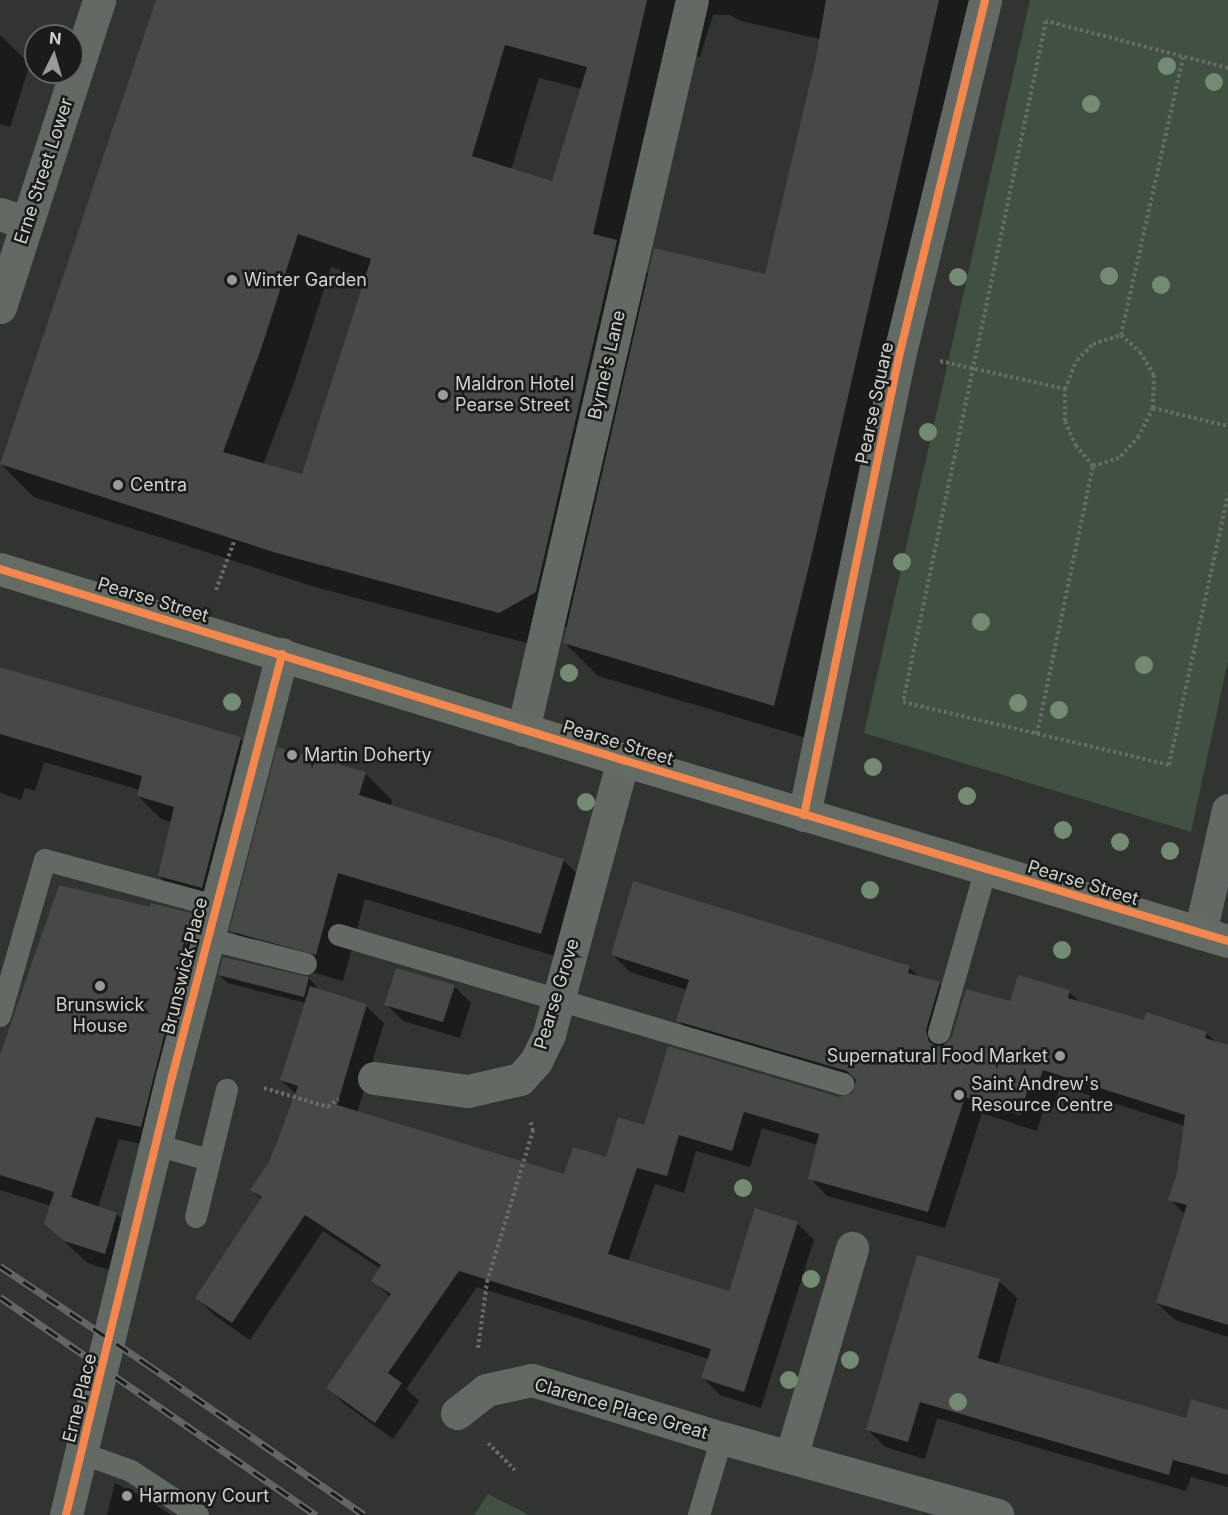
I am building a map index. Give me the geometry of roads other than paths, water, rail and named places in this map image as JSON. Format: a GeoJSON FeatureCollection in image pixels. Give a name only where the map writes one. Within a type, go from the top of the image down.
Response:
{"type":"FeatureCollection","features":[{"type":"Feature","properties":{"kind":"main road","name":"Pearse Street"},"geometry":{"type":"LineString","coordinates":[[0,569],[523,730],[1214,937]]}},
{"type":"Feature","properties":{"kind":"street","name":"Erne Street Lower"},"geometry":{"type":"LineString","coordinates":[[0,307],[13,218],[99,0]]}},
{"type":"Feature","properties":{"kind":"street","name":"Byrne's Lane"},"geometry":{"type":"LineString","coordinates":[[523,730],[692,0]]}},
{"type":"Feature","properties":{"kind":"street","name":"Pearse Square"},"geometry":{"type":"LineString","coordinates":[[804,815],[900,352],[985,0]]}},
{"type":"Feature","properties":{"kind":"street","name":"Brunswick Place"},"geometry":{"type":"LineString","coordinates":[[123,1287],[216,906],[282,654]]}},
{"type":"Feature","properties":{"kind":"street","name":"Pearse Grove"},"geometry":{"type":"LineString","coordinates":[[374,1078],[468,1091],[520,1079],[536,1061],[558,1000],[622,760]]}},
{"type":"Feature","properties":{"kind":"street"},"geometry":{"type":"LineString","coordinates":[[1214,937],[1228,810]]}},
{"type":"Feature","properties":{"kind":"street"},"geometry":{"type":"LineString","coordinates":[[791,1457],[852,1248]]}},
{"type":"Feature","properties":{"kind":"street","name":"Erne Place"},"geometry":{"type":"LineString","coordinates":[[66,1515],[123,1287]]}},
{"type":"Feature","properties":{"kind":"street","name":"Clarence Place Great"},"geometry":{"type":"LineString","coordinates":[[458,1413],[486,1390],[532,1380],[722,1438],[997,1515]]}},
{"type":"Feature","properties":{"kind":"lane"},"geometry":{"type":"LineString","coordinates":[[0,1016],[45,860],[216,906]]}},
{"type":"Feature","properties":{"kind":"lane"},"geometry":{"type":"LineString","coordinates":[[939,1033],[986,869]]}},
{"type":"Feature","properties":{"kind":"lane"},"geometry":{"type":"LineString","coordinates":[[339,935],[843,1084]]}},
{"type":"Feature","properties":{"kind":"lane"},"geometry":{"type":"LineString","coordinates":[[208,939],[306,964]]}},
{"type":"Feature","properties":{"kind":"lane"},"geometry":{"type":"LineString","coordinates":[[196,1217],[227,1090]]}},
{"type":"Feature","properties":{"kind":"lane"},"geometry":{"type":"LineString","coordinates":[[156,1145],[209,1160]]}},
{"type":"Feature","properties":{"kind":"lane"},"geometry":{"type":"LineString","coordinates":[[699,1515],[722,1438]]}},
{"type":"Feature","properties":{"kind":"lane"},"geometry":{"type":"LineString","coordinates":[[81,1454],[131,1471],[198,1515]]}},
{"type":"Feature","properties":{"kind":"railway"},"geometry":{"type":"LineString","coordinates":[[0,1266],[147,1364],[364,1515]]}},
{"type":"Feature","properties":{"kind":"railway"},"geometry":{"type":"LineString","coordinates":[[0,1297],[316,1515]]}},
{"type":"Feature","properties":{"kind":"place","name":"Winter Garden"},"geometry":{"type":"Point","coordinates":[232,280]}},
{"type":"Feature","properties":{"kind":"place","name":"Maldron Hotel Pearse Street"},"geometry":{"type":"Point","coordinates":[443,395]}},
{"type":"Feature","properties":{"kind":"place","name":"Centra"},"geometry":{"type":"Point","coordinates":[118,485]}},
{"type":"Feature","properties":{"kind":"place","name":"Martin Doherty"},"geometry":{"type":"Point","coordinates":[292,755]}},
{"type":"Feature","properties":{"kind":"place","name":"Brunswick House"},"geometry":{"type":"Point","coordinates":[100,986]}},
{"type":"Feature","properties":{"kind":"place","name":"Supernatural Food Market"},"geometry":{"type":"Point","coordinates":[1060,1056]}},
{"type":"Feature","properties":{"kind":"place","name":"Saint Andrew's Resource Centre"},"geometry":{"type":"Point","coordinates":[959,1095]}},
{"type":"Feature","properties":{"kind":"place","name":"Harmony Court"},"geometry":{"type":"Point","coordinates":[127,1496]}}]}
